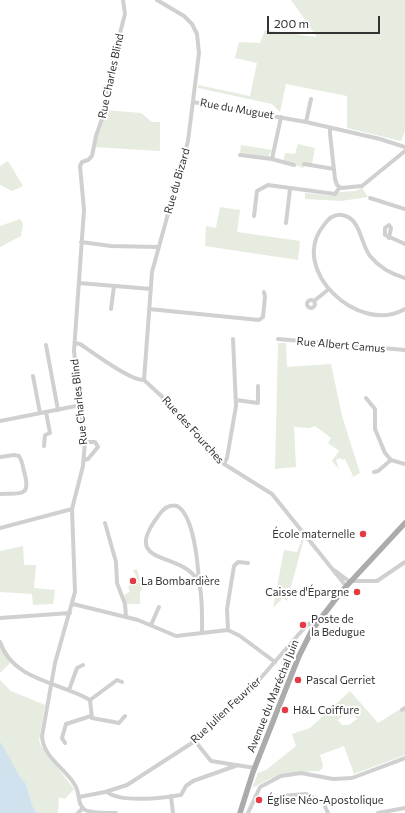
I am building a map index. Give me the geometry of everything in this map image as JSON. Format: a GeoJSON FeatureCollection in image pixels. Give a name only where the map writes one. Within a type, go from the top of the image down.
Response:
{"type":"FeatureCollection","features":[{"type":"Feature","properties":{"kind":"main road","name":"Avenue du Maréchal Juin"},"geometry":{"type":"LineString","coordinates":[[240,813],[254,770],[299,656],[315,625],[346,586],[405,523]]}},
{"type":"Feature","properties":{"kind":"main road","name":"Avenue du Maréchal Juin"},"geometry":{"type":"LineString","coordinates":[[236,813],[247,790]]}},
{"type":"Feature","properties":{"kind":"street","name":"Rue Charles Blind"},"geometry":{"type":"LineString","coordinates":[[83,808],[75,785],[50,756],[43,743],[43,731],[56,663],[75,592],[72,509],[84,460],[85,442],[82,405],[75,365],[75,343],[84,210],[80,166],[82,162],[88,160],[92,156],[96,136],[105,110],[114,56],[125,14],[123,0]]}},
{"type":"Feature","properties":{"kind":"street","name":"Rue du Bizard"},"geometry":{"type":"LineString","coordinates":[[144,380],[150,289],[158,247],[184,156],[199,53],[197,34],[189,20],[157,0]]}},
{"type":"Feature","properties":{"kind":"street"},"geometry":{"type":"LineString","coordinates":[[306,122],[311,99]]}},
{"type":"Feature","properties":{"kind":"street","name":"Rue du Muguet"},"geometry":{"type":"LineString","coordinates":[[193,102],[306,122],[380,139],[405,148]]}},
{"type":"Feature","properties":{"kind":"street","name":"Rue du Muguet"},"geometry":{"type":"LineString","coordinates":[[272,159],[281,117]]}},
{"type":"Feature","properties":{"kind":"street"},"geometry":{"type":"LineString","coordinates":[[330,128],[336,183],[340,187],[346,189],[362,186],[405,151]]}},
{"type":"Feature","properties":{"kind":"street"},"geometry":{"type":"LineString","coordinates":[[240,155],[272,159],[294,165]]}},
{"type":"Feature","properties":{"kind":"street"},"geometry":{"type":"LineString","coordinates":[[304,164],[334,169]]}},
{"type":"Feature","properties":{"kind":"street"},"geometry":{"type":"LineString","coordinates":[[254,216],[257,191],[268,185],[335,194],[340,187]]}},
{"type":"Feature","properties":{"kind":"street"},"geometry":{"type":"LineString","coordinates":[[286,223],[290,189]]}},
{"type":"Feature","properties":{"kind":"street"},"geometry":{"type":"LineString","coordinates":[[370,198],[405,209]]}},
{"type":"Feature","properties":{"kind":"street"},"geometry":{"type":"LineString","coordinates":[[405,278],[380,266],[365,248],[356,225],[350,218],[338,215],[332,217],[323,226],[315,244],[317,266],[329,289],[344,303],[364,312],[384,314],[398,312],[405,309]]}},
{"type":"Feature","properties":{"kind":"street"},"geometry":{"type":"LineString","coordinates":[[389,238],[405,244]]}},
{"type":"Feature","properties":{"kind":"street"},"geometry":{"type":"LineString","coordinates":[[81,242],[111,246],[158,247]]}},
{"type":"Feature","properties":{"kind":"street"},"geometry":{"type":"LineString","coordinates":[[79,283],[150,289]]}},
{"type":"Feature","properties":{"kind":"street"},"geometry":{"type":"LineString","coordinates":[[111,309],[114,286]]}},
{"type":"Feature","properties":{"kind":"street"},"geometry":{"type":"LineString","coordinates":[[314,301],[329,289]]}},
{"type":"Feature","properties":{"kind":"street"},"geometry":{"type":"LineString","coordinates":[[149,309],[259,320],[263,317],[264,292]]}},
{"type":"Feature","properties":{"kind":"street"},"geometry":{"type":"LineString","coordinates":[[224,464],[228,451],[236,400],[233,339]]}},
{"type":"Feature","properties":{"kind":"street","name":"Rue Albert Camus"},"geometry":{"type":"LineString","coordinates":[[278,339],[405,350]]}},
{"type":"Feature","properties":{"kind":"street","name":"Rue des Fourches"},"geometry":{"type":"LineString","coordinates":[[75,343],[80,344],[128,375],[140,381],[144,380],[170,404],[224,464],[270,492],[346,586]]}},
{"type":"Feature","properties":{"kind":"street"},"geometry":{"type":"LineString","coordinates":[[46,345],[58,410]]}},
{"type":"Feature","properties":{"kind":"street"},"geometry":{"type":"LineString","coordinates":[[33,376],[40,413]]}},
{"type":"Feature","properties":{"kind":"street"},"geometry":{"type":"LineString","coordinates":[[236,400],[258,403],[258,386]]}},
{"type":"Feature","properties":{"kind":"street"},"geometry":{"type":"LineString","coordinates":[[366,398],[375,409],[375,429],[385,453],[391,460],[405,464]]}},
{"type":"Feature","properties":{"kind":"street"},"geometry":{"type":"LineString","coordinates":[[0,421],[82,405]]}},
{"type":"Feature","properties":{"kind":"street"},"geometry":{"type":"LineString","coordinates":[[44,446],[45,436],[50,433],[46,412]]}},
{"type":"Feature","properties":{"kind":"street"},"geometry":{"type":"LineString","coordinates":[[84,460],[88,459],[98,447],[95,442],[85,442]]}},
{"type":"Feature","properties":{"kind":"street"},"geometry":{"type":"LineString","coordinates":[[0,457],[14,455],[19,456],[28,485],[26,490],[22,492],[0,494]]}},
{"type":"Feature","properties":{"kind":"street"},"geometry":{"type":"LineString","coordinates":[[374,472],[378,471],[391,460]]}},
{"type":"Feature","properties":{"kind":"street"},"geometry":{"type":"LineString","coordinates":[[199,582],[184,567],[156,557],[148,549],[146,540],[148,530],[160,512],[168,507],[177,506],[184,513],[197,551],[199,582],[202,633]]}},
{"type":"Feature","properties":{"kind":"street"},"geometry":{"type":"LineString","coordinates":[[0,528],[72,509]]}},
{"type":"Feature","properties":{"kind":"street"},"geometry":{"type":"LineString","coordinates":[[105,523],[116,562],[117,587],[125,604],[126,617]]}},
{"type":"Feature","properties":{"kind":"street"},"geometry":{"type":"LineString","coordinates":[[228,630],[227,609],[234,566],[238,562],[248,563]]}},
{"type":"Feature","properties":{"kind":"street"},"geometry":{"type":"LineString","coordinates":[[351,581],[377,581],[405,562]]}},
{"type":"Feature","properties":{"kind":"street","name":"Rue des Fourches"},"geometry":{"type":"LineString","coordinates":[[332,568],[351,581]]}},
{"type":"Feature","properties":{"kind":"street"},"geometry":{"type":"LineString","coordinates":[[73,604],[126,617],[151,625],[176,636],[228,630],[240,636],[275,662]]}},
{"type":"Feature","properties":{"kind":"street"},"geometry":{"type":"LineString","coordinates":[[151,625],[159,607]]}},
{"type":"Feature","properties":{"kind":"street"},"geometry":{"type":"LineString","coordinates":[[0,618],[70,613]]}},
{"type":"Feature","properties":{"kind":"street","name":"Rue Julien Feuvrier"},"geometry":{"type":"LineString","coordinates":[[79,797],[107,792],[133,782],[195,741],[196,737],[255,684],[306,626],[311,623],[315,625]]}},
{"type":"Feature","properties":{"kind":"street"},"geometry":{"type":"LineString","coordinates":[[0,642],[4,652],[15,665],[52,685],[69,690],[90,700]]}},
{"type":"Feature","properties":{"kind":"street"},"geometry":{"type":"LineString","coordinates":[[69,690],[77,668],[84,665]]}},
{"type":"Feature","properties":{"kind":"street"},"geometry":{"type":"LineString","coordinates":[[90,700],[117,680],[122,682]]}},
{"type":"Feature","properties":{"kind":"street"},"geometry":{"type":"LineString","coordinates":[[90,700],[91,716]]}},
{"type":"Feature","properties":{"kind":"street"},"geometry":{"type":"LineString","coordinates":[[65,742],[62,738],[66,724],[71,721],[91,716],[94,718],[119,723],[125,716]]}},
{"type":"Feature","properties":{"kind":"street"},"geometry":{"type":"LineString","coordinates":[[195,741],[206,757],[211,761],[238,765],[254,770]]}},
{"type":"Feature","properties":{"kind":"street"},"geometry":{"type":"LineString","coordinates":[[248,813],[260,787],[275,778],[286,774],[301,773],[333,779],[352,778],[405,758]]}},
{"type":"Feature","properties":{"kind":"street"},"geometry":{"type":"LineString","coordinates":[[107,792],[115,796],[129,798],[182,795],[186,786],[194,780],[238,765]]}},
{"type":"Feature","properties":{"kind":"street"},"geometry":{"type":"LineString","coordinates":[[281,796],[306,794],[323,802],[328,813]]}},
{"type":"Feature","properties":{"kind":"street"},"geometry":{"type":"LineString","coordinates":[[171,796],[173,813]]}},
{"type":"Feature","properties":{"kind":"street"},"geometry":{"type":"LineString","coordinates":[[78,813],[83,808],[89,812],[116,813]]}},
{"type":"Feature","properties":{"kind":"street"},"geometry":{"type":"LineString","coordinates":[[378,813],[405,808]]}},
{"type":"Feature","properties":{"kind":"shaded area"},"geometry":{"type":"Polygon","coordinates":[[[291,0],[405,0],[405,131],[401,141],[347,128],[347,96],[286,84],[280,112],[272,104],[198,88],[198,85],[250,96],[257,63],[235,58],[239,42],[260,43],[265,30],[317,37],[291,0]]]}},
{"type":"Feature","properties":{"kind":"shaded area"},"geometry":{"type":"Polygon","coordinates":[[[106,110],[141,113],[152,122],[160,122],[160,151],[95,147],[106,110]]]}},
{"type":"Feature","properties":{"kind":"shaded area"},"geometry":{"type":"Polygon","coordinates":[[[298,144],[315,148],[312,164],[305,163],[304,168],[283,162],[285,153],[295,154],[298,144]]]}},
{"type":"Feature","properties":{"kind":"shaded area"},"geometry":{"type":"Polygon","coordinates":[[[241,145],[272,150],[268,157],[240,153],[241,145]]]}},
{"type":"Feature","properties":{"kind":"shaded area"},"geometry":{"type":"Polygon","coordinates":[[[8,161],[23,186],[12,191],[0,185],[0,166],[8,161]]]}},
{"type":"Feature","properties":{"kind":"shaded area"},"geometry":{"type":"Polygon","coordinates":[[[362,188],[368,197],[341,201],[305,199],[305,193],[335,196],[339,192],[355,191],[362,188]]]}},
{"type":"Feature","properties":{"kind":"shaded area"},"geometry":{"type":"Polygon","coordinates":[[[220,207],[240,210],[237,232],[300,241],[298,260],[205,246],[206,226],[216,228],[220,207]]]}},
{"type":"Feature","properties":{"kind":"shaded area"},"geometry":{"type":"Polygon","coordinates":[[[20,219],[23,224],[21,236],[0,247],[0,226],[20,219]]]}},
{"type":"Feature","properties":{"kind":"shaded area"},"geometry":{"type":"Polygon","coordinates":[[[278,343],[286,343],[287,367],[331,364],[342,416],[360,473],[351,478],[353,476],[345,459],[342,460],[341,458],[336,460],[339,469],[332,461],[339,451],[328,443],[331,438],[315,426],[309,428],[294,427],[296,467],[275,469],[278,343]]]}},
{"type":"Feature","properties":{"kind":"shaded area"},"geometry":{"type":"Polygon","coordinates":[[[303,537],[304,539],[287,601],[283,598],[273,608],[284,550],[297,552],[303,537]]]}},
{"type":"Feature","properties":{"kind":"shaded area"},"geometry":{"type":"Polygon","coordinates":[[[23,546],[24,565],[36,565],[34,588],[55,590],[53,604],[33,605],[32,594],[0,592],[0,551],[23,546]]]}},
{"type":"Feature","properties":{"kind":"shaded area"},"geometry":{"type":"Polygon","coordinates":[[[137,569],[141,584],[145,583],[140,592],[140,604],[126,604],[124,597],[125,594],[130,592],[128,586],[139,582],[133,570],[137,569]]]}},
{"type":"Feature","properties":{"kind":"shaded area"},"geometry":{"type":"Polygon","coordinates":[[[0,647],[10,663],[0,673],[0,647]]]}},
{"type":"Feature","properties":{"kind":"shaded area"},"geometry":{"type":"Polygon","coordinates":[[[0,680],[11,691],[45,705],[39,740],[41,746],[74,789],[65,799],[59,797],[58,813],[37,813],[33,807],[26,784],[19,777],[0,741],[0,680]]]}},
{"type":"Feature","properties":{"kind":"shaded area"},"geometry":{"type":"Polygon","coordinates":[[[350,691],[378,723],[405,706],[405,755],[354,774],[344,746],[320,755],[323,765],[322,769],[319,771],[293,772],[269,779],[252,788],[258,773],[266,770],[296,746],[292,734],[310,728],[350,691]],[[350,710],[338,720],[342,725],[349,725],[357,719],[350,710]]]}},
{"type":"Feature","properties":{"kind":"water"},"geometry":{"type":"Polygon","coordinates":[[[0,741],[20,777],[26,784],[33,807],[37,813],[0,813],[0,741]]]}},
{"type":"Feature","properties":{"kind":"place","name":"École maternelle"},"geometry":{"type":"Point","coordinates":[363,534]}},
{"type":"Feature","properties":{"kind":"place","name":"La Bombardière"},"geometry":{"type":"Point","coordinates":[133,581]}},
{"type":"Feature","properties":{"kind":"place","name":"Caisse d'Épargne"},"geometry":{"type":"Point","coordinates":[357,592]}},
{"type":"Feature","properties":{"kind":"place","name":"Poste de la Bedugue"},"geometry":{"type":"Point","coordinates":[303,625]}},
{"type":"Feature","properties":{"kind":"place","name":"Pascal Gerriet"},"geometry":{"type":"Point","coordinates":[298,680]}},
{"type":"Feature","properties":{"kind":"place","name":"H&L Coiffure"},"geometry":{"type":"Point","coordinates":[285,710]}},
{"type":"Feature","properties":{"kind":"place","name":"Église Néo-Apostolique"},"geometry":{"type":"Point","coordinates":[259,800]}}]}
